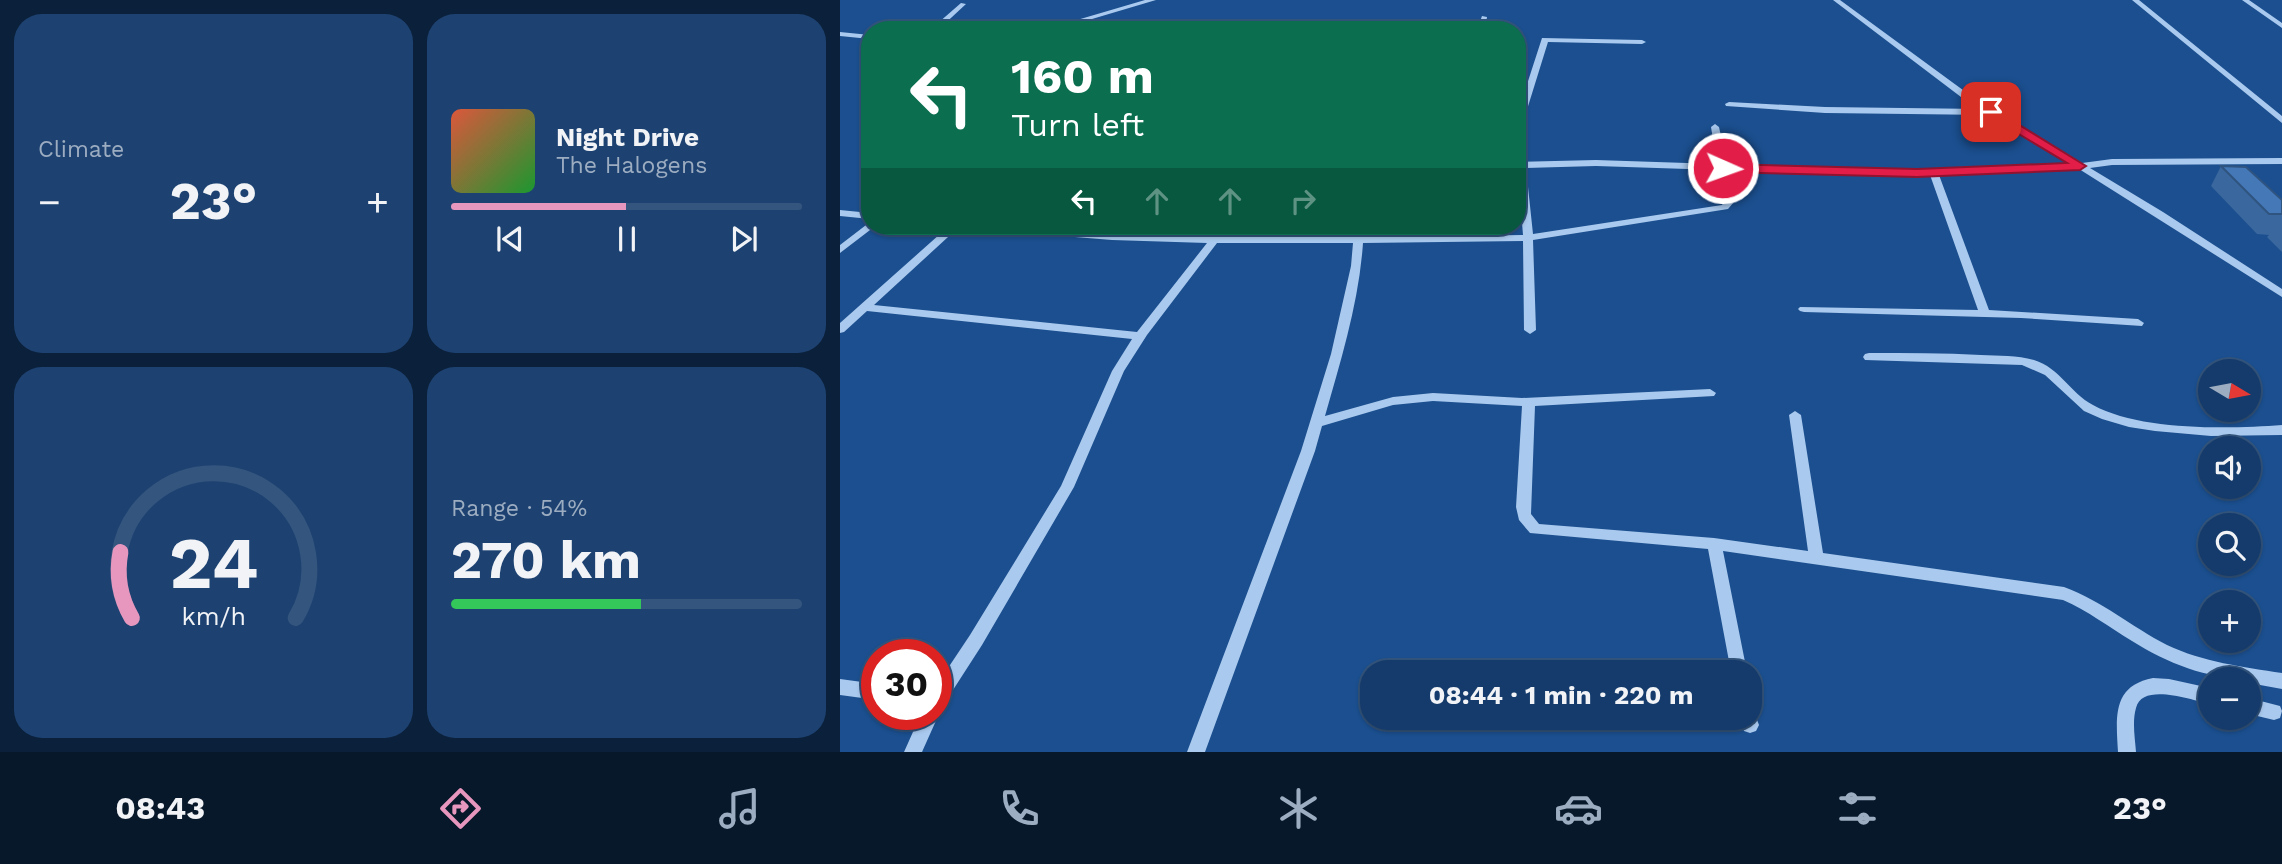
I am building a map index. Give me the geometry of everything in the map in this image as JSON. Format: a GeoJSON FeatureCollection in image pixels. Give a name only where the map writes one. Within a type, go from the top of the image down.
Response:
{"type":"FeatureCollection","features":[{"type":"Feature","properties":{"kind":"street"},"geometry":{"type":"LineString","coordinates":[[1078,21],[1153,0]]}},
{"type":"Feature","properties":{"kind":"street"},"geometry":{"type":"LineString","coordinates":[[1836,0],[1881,36],[1991,112],[2282,294]]}},
{"type":"Feature","properties":{"kind":"street"},"geometry":{"type":"LineString","coordinates":[[2135,0],[2282,120]]}},
{"type":"Feature","properties":{"kind":"street"},"geometry":{"type":"LineString","coordinates":[[2245,0],[2282,26]]}},
{"type":"Feature","properties":{"kind":"street"},"geometry":{"type":"LineString","coordinates":[[943,21],[963,4]]}},
{"type":"Feature","properties":{"kind":"street"},"geometry":{"type":"LineString","coordinates":[[1483,21],[1484,17]]}},
{"type":"Feature","properties":{"kind":"street"},"geometry":{"type":"LineString","coordinates":[[840,34],[861,36]]}},
{"type":"Feature","properties":{"kind":"street"},"geometry":{"type":"LineString","coordinates":[[1526,100],[1545,40],[1642,42]]}},
{"type":"Feature","properties":{"kind":"street"},"geometry":{"type":"LineString","coordinates":[[1729,104],[1825,110],[1991,112]]}},
{"type":"Feature","properties":{"kind":"street"},"geometry":{"type":"LineString","coordinates":[[2267,108],[2282,107]]}},
{"type":"Feature","properties":{"kind":"street"},"geometry":{"type":"LineString","coordinates":[[1087,235],[1214,240],[1528,238],[1725,207],[1729,202],[1715,127]]}},
{"type":"Feature","properties":{"kind":"street"},"geometry":{"type":"LineString","coordinates":[[1526,165],[1596,163],[1934,173],[2168,160],[2282,161]]}},
{"type":"Feature","properties":{"kind":"street"},"geometry":{"type":"LineString","coordinates":[[1934,173],[1985,313]]}},
{"type":"Feature","properties":{"kind":"street"},"geometry":{"type":"LineString","coordinates":[[840,213],[861,215]]}},
{"type":"Feature","properties":{"kind":"street"},"geometry":{"type":"LineString","coordinates":[[1526,222],[1530,330]]}},
{"type":"Feature","properties":{"kind":"street"},"geometry":{"type":"LineString","coordinates":[[840,250],[861,232]]}},
{"type":"Feature","properties":{"kind":"street"},"geometry":{"type":"LineString","coordinates":[[840,329],[945,235]]}},
{"type":"Feature","properties":{"kind":"street"},"geometry":{"type":"LineString","coordinates":[[952,675],[990,618],[1067,487],[1118,371],[1140,336],[1217,235]]}},
{"type":"Feature","properties":{"kind":"street"},"geometry":{"type":"LineString","coordinates":[[1196,752],[1261,583],[1316,423],[1337,354],[1356,266],[1358,240],[1354,235]]}},
{"type":"Feature","properties":{"kind":"street"},"geometry":{"type":"LineString","coordinates":[[864,306],[1140,336]]}},
{"type":"Feature","properties":{"kind":"street"},"geometry":{"type":"LineString","coordinates":[[1804,309],[1985,313],[2138,323]]}},
{"type":"Feature","properties":{"kind":"street"},"geometry":{"type":"LineString","coordinates":[[1869,357],[1944,357],[2031,363],[2052,375],[2088,408],[2101,413],[2163,427],[2212,433],[2282,430]]}},
{"type":"Feature","properties":{"kind":"street"},"geometry":{"type":"LineString","coordinates":[[1316,423],[1394,401],[1433,397],[1529,402],[1710,393]]}},
{"type":"Feature","properties":{"kind":"street"},"geometry":{"type":"LineString","coordinates":[[1529,402],[1523,508],[1530,525],[1542,531],[1714,544],[2064,594],[2085,602],[2159,649],[2182,660],[2213,669],[2282,681]]}},
{"type":"Feature","properties":{"kind":"street"},"geometry":{"type":"LineString","coordinates":[[1795,415],[1816,558]]}},
{"type":"Feature","properties":{"kind":"street"},"geometry":{"type":"LineString","coordinates":[[1714,544],[1737,660]]}},
{"type":"Feature","properties":{"kind":"street"},"geometry":{"type":"LineString","coordinates":[[2127,752],[2124,722],[2129,697],[2137,689],[2148,685],[2198,693]]}},
{"type":"Feature","properties":{"kind":"street"},"geometry":{"type":"LineString","coordinates":[[840,687],[861,690]]}},
{"type":"Feature","properties":{"kind":"street"},"geometry":{"type":"LineString","coordinates":[[2261,709],[2274,712]]}},
{"type":"Feature","properties":{"kind":"street"},"geometry":{"type":"LineString","coordinates":[[913,752],[923,730]]}},
{"type":"Feature","properties":{"kind":"building"},"geometry":{"type":"Polygon","coordinates":[[[2221,166],[2246,167],[2282,200],[2282,214],[2269,214],[2221,166]]]}},
{"type":"Feature","properties":{"kind":"route"},"geometry":{"type":"LineString","coordinates":[[1723,168],[1917,173],[2080,166],[1991,112]]}}]}
